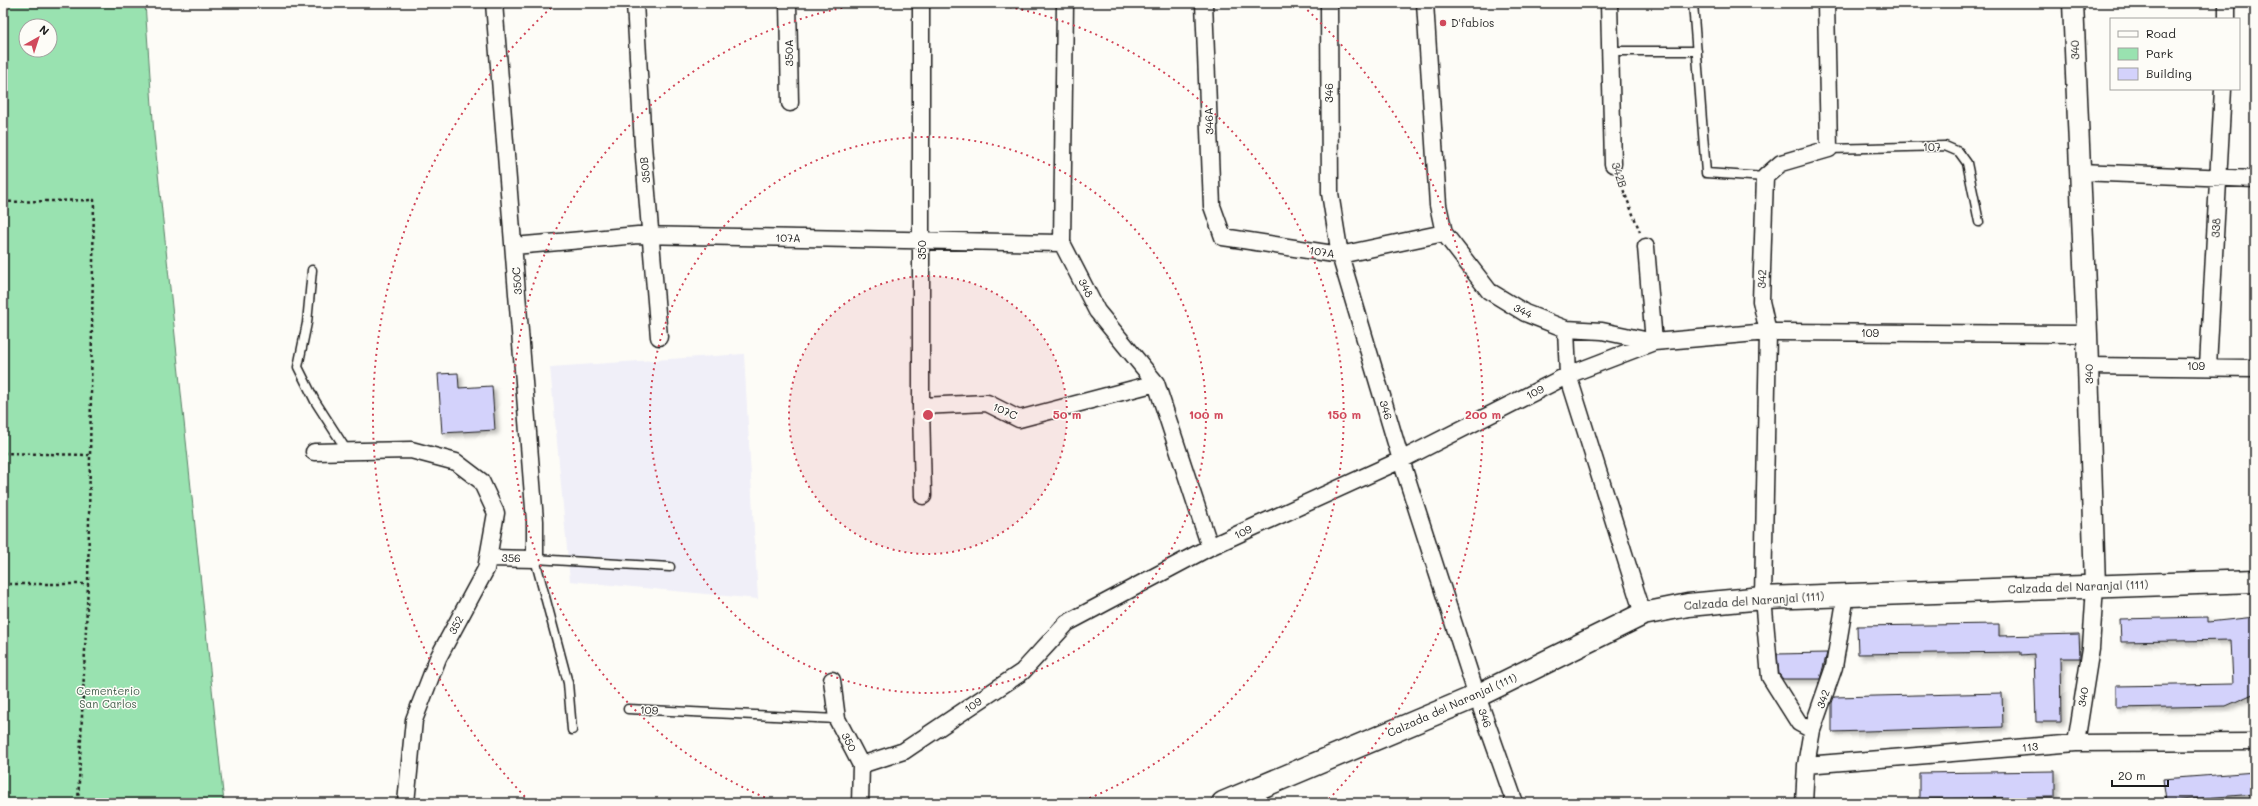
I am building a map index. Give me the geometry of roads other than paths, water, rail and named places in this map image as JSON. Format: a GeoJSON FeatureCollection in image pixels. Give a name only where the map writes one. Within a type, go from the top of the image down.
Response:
{"type":"FeatureCollection","features":[{"type":"Feature","properties":{"kind":"main road","name":"Calzada del Naranjal (111)"},"geometry":{"type":"LineString","coordinates":[[1223,803],[1477,696],[1643,614],[1688,605],[1763,598],[2255,581]]}},
{"type":"Feature","properties":{"kind":"street","name":"350C"},"geometry":{"type":"LineString","coordinates":[[494,3],[535,521],[535,559]]}},
{"type":"Feature","properties":{"kind":"street","name":"350B"},"geometry":{"type":"LineString","coordinates":[[635,3],[643,145],[652,235],[659,337]]}},
{"type":"Feature","properties":{"kind":"street","name":"350A"},"geometry":{"type":"LineString","coordinates":[[788,3],[790,103]]}},
{"type":"Feature","properties":{"kind":"street","name":"350"},"geometry":{"type":"LineString","coordinates":[[921,3],[921,406],[923,496]]}},
{"type":"Feature","properties":{"kind":"street","name":"348"},"geometry":{"type":"LineString","coordinates":[[1066,3],[1062,243],[1097,311],[1156,383],[1210,547]]}},
{"type":"Feature","properties":{"kind":"street","name":"346A"},"geometry":{"type":"LineString","coordinates":[[1204,3],[1212,206],[1223,237]]}},
{"type":"Feature","properties":{"kind":"street","name":"346"},"geometry":{"type":"LineString","coordinates":[[1329,3],[1330,193],[1340,255],[1401,460],[1477,696],[1515,803]]}},
{"type":"Feature","properties":{"kind":"street","name":"344"},"geometry":{"type":"LineString","coordinates":[[1425,3],[1438,205],[1444,234],[1488,290],[1524,313],[1566,329]]}},
{"type":"Feature","properties":{"kind":"street","name":"342B"},"geometry":{"type":"LineString","coordinates":[[1609,3],[1614,164]]}},
{"type":"Feature","properties":{"kind":"street"},"geometry":{"type":"LineString","coordinates":[[1765,178],[1781,163],[1829,149],[1826,3]]}},
{"type":"Feature","properties":{"kind":"street","name":"340"},"geometry":{"type":"LineString","coordinates":[[2073,3],[2087,334],[2094,586],[2090,648],[2076,743]]}},
{"type":"Feature","properties":{"kind":"street"},"geometry":{"type":"LineString","coordinates":[[2226,18],[2227,3]]}},
{"type":"Feature","properties":{"kind":"street","name":"338"},"geometry":{"type":"LineString","coordinates":[[2208,366],[2223,90]]}},
{"type":"Feature","properties":{"kind":"street"},"geometry":{"type":"LineString","coordinates":[[2079,172],[2255,179]]}},
{"type":"Feature","properties":{"kind":"street","name":"342"},"geometry":{"type":"LineString","coordinates":[[1765,178],[1761,300],[1768,332],[1763,598],[1770,677],[1799,723],[1812,730]]}},
{"type":"Feature","properties":{"kind":"street","name":"107A"},"geometry":{"type":"LineString","coordinates":[[1223,237],[1340,255],[1444,234]]}},
{"type":"Feature","properties":{"kind":"street","name":"107A"},"geometry":{"type":"LineString","coordinates":[[514,246],[652,235],[1062,243]]}},
{"type":"Feature","properties":{"kind":"street"},"geometry":{"type":"LineString","coordinates":[[1646,247],[1654,342]]}},
{"type":"Feature","properties":{"kind":"street"},"geometry":{"type":"LineString","coordinates":[[1566,329],[1568,375],[1643,614]]}},
{"type":"Feature","properties":{"kind":"street","name":"109"},"geometry":{"type":"LineString","coordinates":[[1566,329],[1602,331],[1654,342]]}},
{"type":"Feature","properties":{"kind":"street","name":"109"},"geometry":{"type":"LineString","coordinates":[[861,766],[904,751],[1022,672],[1067,623],[1210,547],[1401,460],[1568,375],[1654,342],[1768,332],[2087,334]]}},
{"type":"Feature","properties":{"kind":"street","name":"109"},"geometry":{"type":"LineString","coordinates":[[2088,366],[2208,366],[2255,368]]}},
{"type":"Feature","properties":{"kind":"street","name":"107C"},"geometry":{"type":"LineString","coordinates":[[921,406],[987,403],[1019,419],[1156,383]]}},
{"type":"Feature","properties":{"kind":"street","name":"352"},"geometry":{"type":"LineString","coordinates":[[346,451],[411,450],[456,462],[481,481],[496,513],[486,568],[438,658],[414,720],[406,803]]}},
{"type":"Feature","properties":{"kind":"street"},"geometry":{"type":"LineString","coordinates":[[314,452],[346,451]]}},
{"type":"Feature","properties":{"kind":"street","name":"356"},"geometry":{"type":"LineString","coordinates":[[488,558],[535,559]]}},
{"type":"Feature","properties":{"kind":"street","name":"342"},"geometry":{"type":"LineString","coordinates":[[1804,803],[1806,765],[1812,730],[1834,667],[1846,595]]}},
{"type":"Feature","properties":{"kind":"street","name":"350"},"geometry":{"type":"LineString","coordinates":[[832,680],[837,719],[861,766],[860,803]]}},
{"type":"Feature","properties":{"kind":"street","name":"113"},"geometry":{"type":"LineString","coordinates":[[1806,765],[2076,743],[2255,742]]}},
{"type":"Feature","properties":{"kind":"lane"},"geometry":{"type":"LineString","coordinates":[[1693,3],[1706,173],[1765,178]]}},
{"type":"Feature","properties":{"kind":"lane"},"geometry":{"type":"LineString","coordinates":[[1610,51],[1697,51]]}},
{"type":"Feature","properties":{"kind":"lane","name":"107"},"geometry":{"type":"LineString","coordinates":[[1829,149],[1945,146],[1959,152],[1967,163],[1979,222]]}},
{"type":"Feature","properties":{"kind":"lane"},"geometry":{"type":"LineString","coordinates":[[312,270],[307,323],[298,367],[315,401],[346,451]]}},
{"type":"Feature","properties":{"kind":"lane"},"geometry":{"type":"LineString","coordinates":[[572,730],[568,683],[535,559],[670,567]]}},
{"type":"Feature","properties":{"kind":"lane","name":"109"},"geometry":{"type":"LineString","coordinates":[[628,709],[837,719]]}},
{"type":"Feature","properties":{"kind":"place","name":"D'fabios"},"geometry":{"type":"Point","coordinates":[1443,23]}},
{"type":"Feature","properties":{"kind":"park label","name":"Cementerio San Carlos"},"geometry":{"type":"Point","coordinates":[108,697]}}]}
